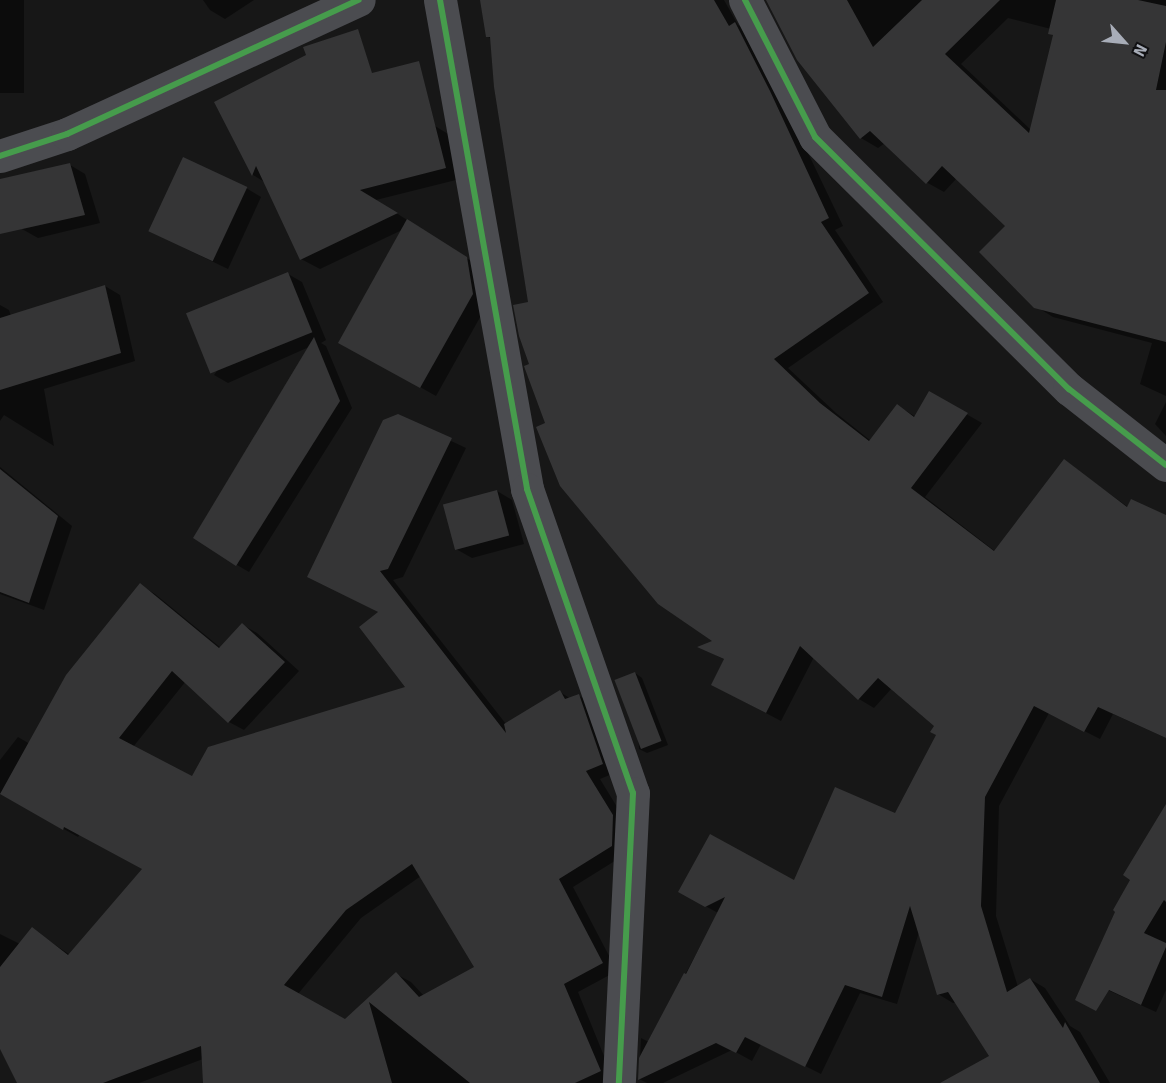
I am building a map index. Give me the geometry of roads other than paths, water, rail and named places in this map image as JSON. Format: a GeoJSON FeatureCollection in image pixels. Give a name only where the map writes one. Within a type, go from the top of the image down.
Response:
{"type":"FeatureCollection","features":[{"type":"Feature","properties":{"kind":"street"},"geometry":{"type":"LineString","coordinates":[[0,156],[67,134],[359,0]]}},
{"type":"Feature","properties":{"kind":"street"},"geometry":{"type":"LineString","coordinates":[[440,0],[527,489],[633,793],[619,1083]]}},
{"type":"Feature","properties":{"kind":"street"},"geometry":{"type":"LineString","coordinates":[[745,0],[815,137],[1069,389],[1166,465]]}}]}
